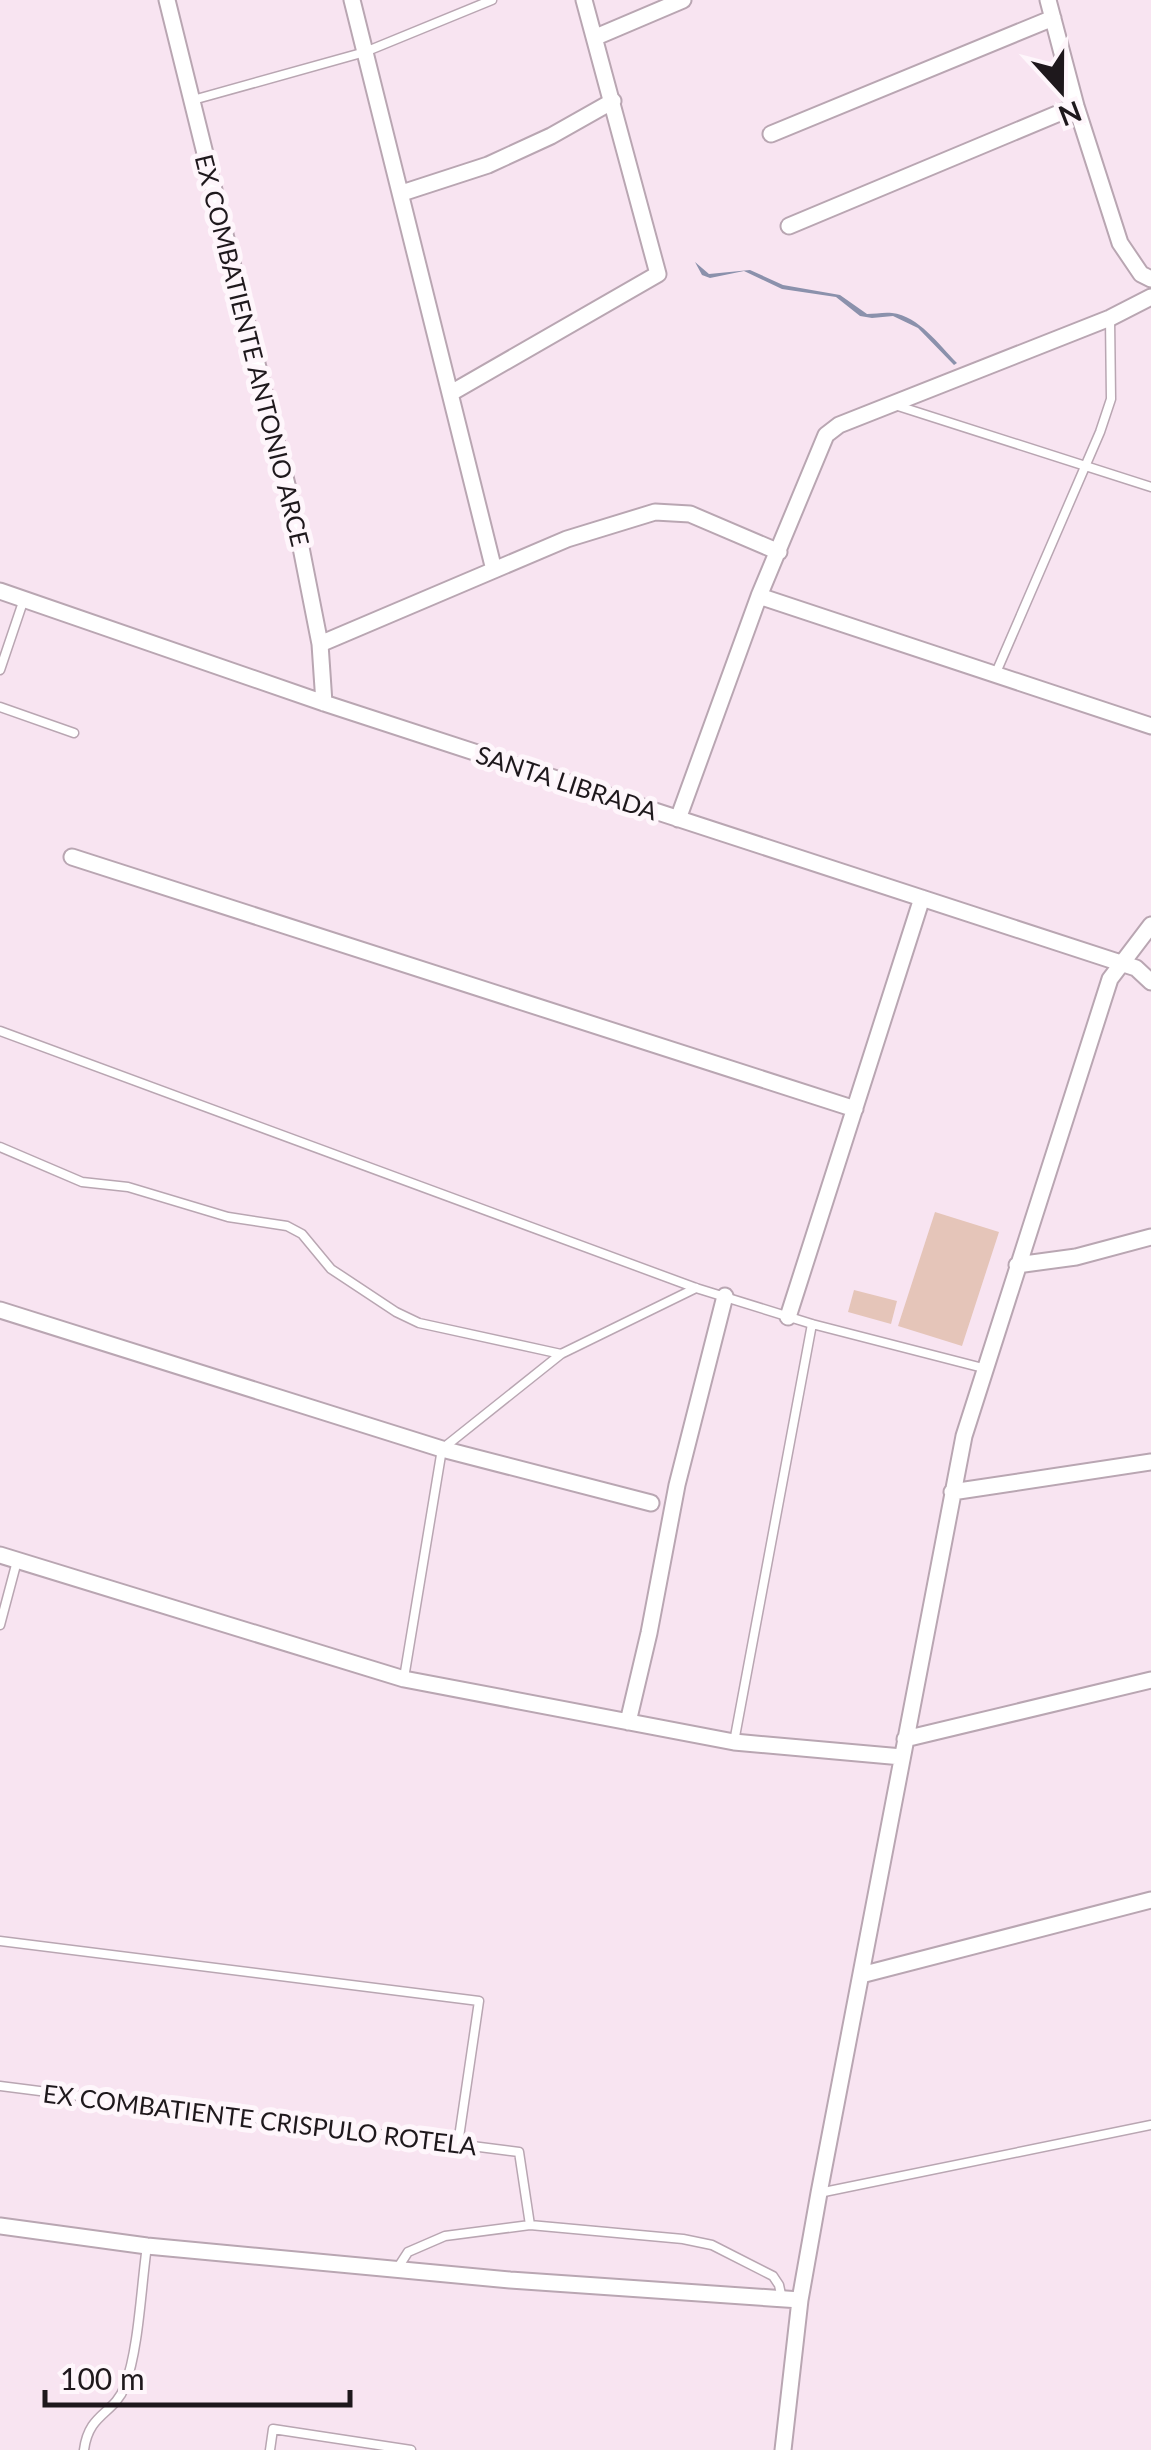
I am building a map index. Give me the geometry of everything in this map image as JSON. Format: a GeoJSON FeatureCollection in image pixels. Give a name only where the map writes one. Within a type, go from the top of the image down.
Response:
{"type":"FeatureCollection","features":[{"type":"Feature","properties":{"kind":"street","name":"EX COMBATIENTE ANTONIO ARCE"},"geometry":{"type":"LineString","coordinates":[[167,0],[295,517],[320,644],[324,703]]}},
{"type":"Feature","properties":{"kind":"street"},"geometry":{"type":"LineString","coordinates":[[352,0],[494,570]]}},
{"type":"Feature","properties":{"kind":"street"},"geometry":{"type":"LineString","coordinates":[[451,392],[658,274],[584,0]]}},
{"type":"Feature","properties":{"kind":"street"},"geometry":{"type":"LineString","coordinates":[[596,37],[683,0]]}},
{"type":"Feature","properties":{"kind":"street"},"geometry":{"type":"LineString","coordinates":[[1048,0],[1076,106],[1120,243],[1141,274],[1151,280]]}},
{"type":"Feature","properties":{"kind":"street"},"geometry":{"type":"LineString","coordinates":[[771,134],[1053,18]]}},
{"type":"Feature","properties":{"kind":"street"},"geometry":{"type":"LineString","coordinates":[[402,193],[488,166],[613,101]]}},
{"type":"Feature","properties":{"kind":"street"},"geometry":{"type":"LineString","coordinates":[[789,226],[1076,106]]}},
{"type":"Feature","properties":{"kind":"street"},"geometry":{"type":"LineString","coordinates":[[678,818],[760,596],[826,435],[838,424],[1110,318],[1151,297]]}},
{"type":"Feature","properties":{"kind":"street"},"geometry":{"type":"LineString","coordinates":[[320,644],[567,539],[655,512],[690,514],[779,552]]}},
{"type":"Feature","properties":{"kind":"street","name":"SANTA LIBRADA"},"geometry":{"type":"LineString","coordinates":[[0,591],[324,703],[1128,966]]}},
{"type":"Feature","properties":{"kind":"street"},"geometry":{"type":"LineString","coordinates":[[760,596],[1151,726]]}},
{"type":"Feature","properties":{"kind":"street"},"geometry":{"type":"LineString","coordinates":[[72,857],[855,1109]]}},
{"type":"Feature","properties":{"kind":"street"},"geometry":{"type":"LineString","coordinates":[[788,1317],[922,898]]}},
{"type":"Feature","properties":{"kind":"street"},"geometry":{"type":"LineString","coordinates":[[784,2450],[800,2300],[952,1492],[984,1368],[1110,979],[1128,966],[1151,925]]}},
{"type":"Feature","properties":{"kind":"street"},"geometry":{"type":"LineString","coordinates":[[1128,966],[1151,982]]}},
{"type":"Feature","properties":{"kind":"street"},"geometry":{"type":"LineString","coordinates":[[1017,1265],[1076,1257],[1151,1237]]}},
{"type":"Feature","properties":{"kind":"street"},"geometry":{"type":"LineString","coordinates":[[628,1722],[677,1484],[724,1296]]}},
{"type":"Feature","properties":{"kind":"street"},"geometry":{"type":"LineString","coordinates":[[0,1310],[442,1449],[651,1503]]}},
{"type":"Feature","properties":{"kind":"street"},"geometry":{"type":"LineString","coordinates":[[952,1492],[1151,1462]]}},
{"type":"Feature","properties":{"kind":"street"},"geometry":{"type":"LineString","coordinates":[[0,1555],[404,1679],[734,1742],[902,1757]]}},
{"type":"Feature","properties":{"kind":"street"},"geometry":{"type":"LineString","coordinates":[[905,1739],[1151,1680]]}},
{"type":"Feature","properties":{"kind":"street"},"geometry":{"type":"LineString","coordinates":[[861,1975],[1151,1900]]}},
{"type":"Feature","properties":{"kind":"street"},"geometry":{"type":"LineString","coordinates":[[0,2226],[147,2246],[397,2270],[800,2300]]}},
{"type":"Feature","properties":{"kind":"lane"},"geometry":{"type":"LineString","coordinates":[[192,100],[365,52],[492,0]]}},
{"type":"Feature","properties":{"kind":"lane"},"geometry":{"type":"LineString","coordinates":[[994,676],[1111,399],[1110,318]]}},
{"type":"Feature","properties":{"kind":"lane"},"geometry":{"type":"LineString","coordinates":[[889,403],[1151,487]]}},
{"type":"Feature","properties":{"kind":"lane"},"geometry":{"type":"LineString","coordinates":[[0,670],[24,599]]}},
{"type":"Feature","properties":{"kind":"lane"},"geometry":{"type":"LineString","coordinates":[[0,707],[74,733]]}},
{"type":"Feature","properties":{"kind":"lane"},"geometry":{"type":"LineString","coordinates":[[0,1032],[696,1288],[812,1324],[984,1368]]}},
{"type":"Feature","properties":{"kind":"lane"},"geometry":{"type":"LineString","coordinates":[[0,1147],[82,1182],[128,1188],[228,1217],[287,1226],[302,1234],[331,1270],[419,1323],[560,1354]]}},
{"type":"Feature","properties":{"kind":"lane"},"geometry":{"type":"LineString","coordinates":[[404,1679],[442,1449],[560,1354],[696,1288]]}},
{"type":"Feature","properties":{"kind":"lane"},"geometry":{"type":"LineString","coordinates":[[734,1742],[812,1324]]}},
{"type":"Feature","properties":{"kind":"lane"},"geometry":{"type":"LineString","coordinates":[[0,1625],[17,1560]]}},
{"type":"Feature","properties":{"kind":"lane"},"geometry":{"type":"LineString","coordinates":[[0,1941],[479,2001],[458,2144]]}},
{"type":"Feature","properties":{"kind":"lane","name":"EX COMBATIENTE CRISPULO ROTELA"},"geometry":{"type":"LineString","coordinates":[[0,2086],[519,2152],[530,2225]]}},
{"type":"Feature","properties":{"kind":"lane"},"geometry":{"type":"LineString","coordinates":[[820,2192],[1151,2124]]}},
{"type":"Feature","properties":{"kind":"lane"},"geometry":{"type":"LineString","coordinates":[[397,2270],[408,2252],[445,2236],[530,2225],[712,2245],[773,2276],[780,2285],[782,2299]]}},
{"type":"Feature","properties":{"kind":"lane"},"geometry":{"type":"LineString","coordinates":[[84,2450],[94,2421],[113,2405],[128,2375],[147,2246]]}},
{"type":"Feature","properties":{"kind":"lane"},"geometry":{"type":"LineString","coordinates":[[270,2450],[272,2429],[410,2450]]}},
{"type":"Feature","properties":{"kind":"shaded area"},"geometry":{"type":"Polygon","coordinates":[[[935,1212],[999,1232],[962,1346],[898,1326],[935,1212]]]}},
{"type":"Feature","properties":{"kind":"shaded area"},"geometry":{"type":"Polygon","coordinates":[[[854,1290],[897,1301],[891,1324],[848,1312],[854,1290]]]}},
{"type":"Feature","properties":{"kind":"water"},"geometry":{"type":"Polygon","coordinates":[[[695,262],[709,274],[750,270],[783,285],[840,295],[867,314],[902,315],[928,332],[957,363],[954,365],[918,328],[893,316],[860,316],[836,297],[782,289],[744,271],[710,278],[702,275],[695,262]]]}}]}
